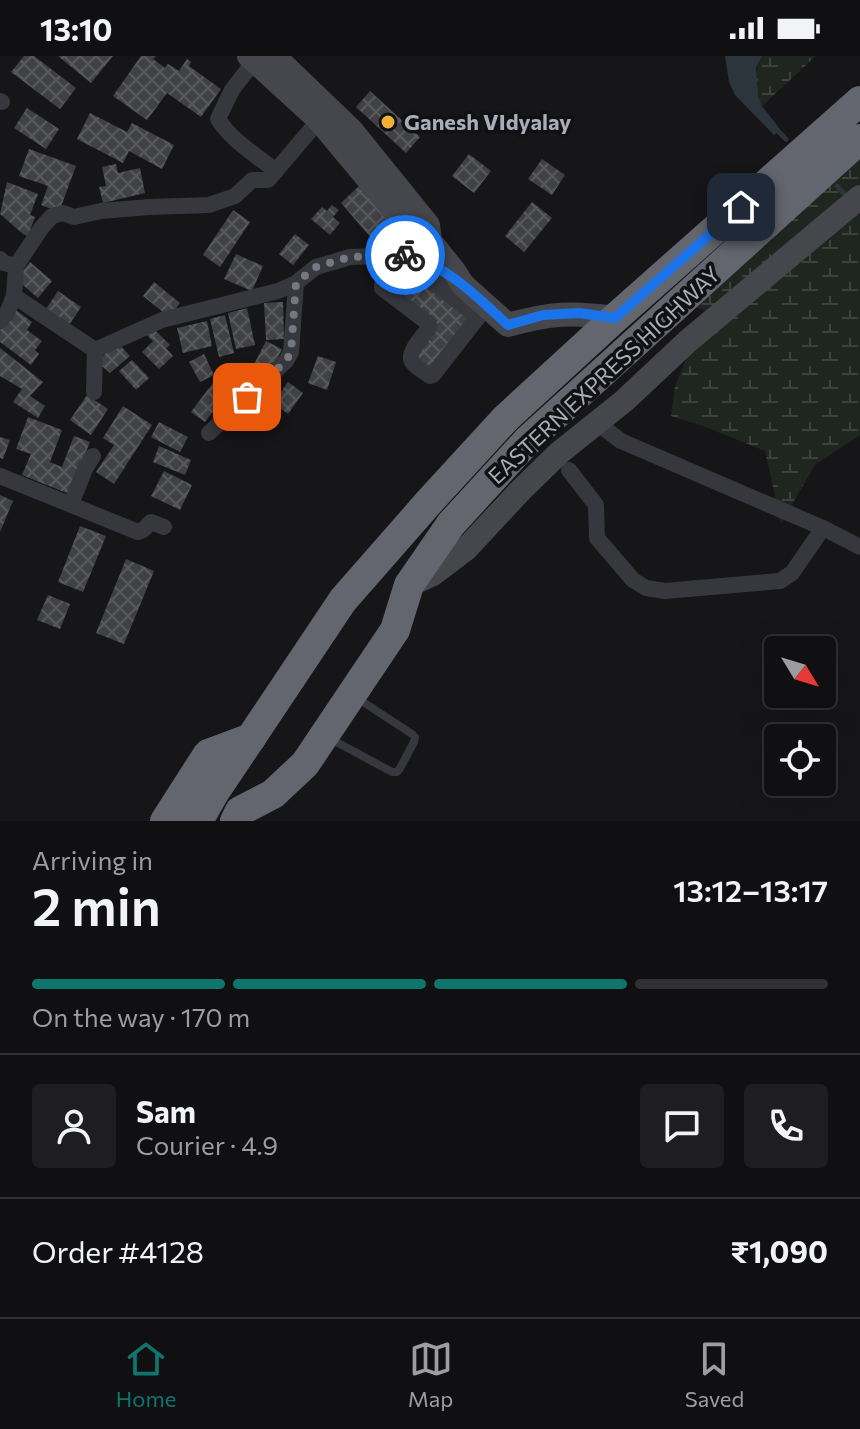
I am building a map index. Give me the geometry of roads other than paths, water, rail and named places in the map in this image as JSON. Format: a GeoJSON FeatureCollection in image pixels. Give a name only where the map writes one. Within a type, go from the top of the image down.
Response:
{"type":"FeatureCollection","features":[{"type":"Feature","properties":{"kind":"highway","name":"EASTERN EXPRESS HIGHWAY"},"geometry":{"type":"LineString","coordinates":[[198,821],[343,600],[506,418],[860,101]]}},
{"type":"Feature","properties":{"kind":"highway","name":"EASTERN EXPRESS HIGHWAY"},"geometry":{"type":"LineString","coordinates":[[235,821],[240,811],[272,807],[305,764],[395,630],[409,585],[451,524],[529,439],[860,139]]}},
{"type":"Feature","properties":{"kind":"highway"},"geometry":{"type":"LineString","coordinates":[[165,821],[208,754],[251,738]]}},
{"type":"Feature","properties":{"kind":"street"},"geometry":{"type":"LineString","coordinates":[[276,171],[243,145],[218,119],[232,90],[259,57],[325,114],[352,131],[428,225],[431,242],[482,311]]}},
{"type":"Feature","properties":{"kind":"street"},"geometry":{"type":"LineString","coordinates":[[0,321],[14,296],[8,263],[52,216],[63,213],[74,217],[101,211],[209,205],[235,196],[252,180],[268,180],[325,114]]}},
{"type":"Feature","properties":{"kind":"street"},"geometry":{"type":"LineString","coordinates":[[409,585],[433,574],[466,549],[549,462],[853,203]]}},
{"type":"Feature","properties":{"kind":"street"},"geometry":{"type":"LineString","coordinates":[[406,255],[431,242]]}},
{"type":"Feature","properties":{"kind":"street"},"geometry":{"type":"LineString","coordinates":[[95,350],[162,320],[278,291],[296,283],[316,267],[350,257],[406,255],[427,260],[463,285]]}},
{"type":"Feature","properties":{"kind":"street"},"geometry":{"type":"LineString","coordinates":[[482,311],[430,376],[410,361],[410,355],[429,324],[382,288],[382,284],[404,260],[508,325],[543,315],[579,313],[615,318]]}},
{"type":"Feature","properties":{"kind":"street"},"geometry":{"type":"LineString","coordinates":[[209,433],[286,361],[291,352],[296,283]]}},
{"type":"Feature","properties":{"kind":"street"},"geometry":{"type":"LineString","coordinates":[[14,296],[95,350]]}},
{"type":"Feature","properties":{"kind":"street"},"geometry":{"type":"LineString","coordinates":[[94,392],[95,350]]}},
{"type":"Feature","properties":{"kind":"street"},"geometry":{"type":"LineString","coordinates":[[597,423],[621,441],[860,547]]}},
{"type":"Feature","properties":{"kind":"street"},"geometry":{"type":"LineString","coordinates":[[71,504],[93,456]]}},
{"type":"Feature","properties":{"kind":"street"},"geometry":{"type":"LineString","coordinates":[[569,470],[596,505],[597,538],[633,580],[646,588],[665,591],[780,581],[792,573],[823,528]]}},
{"type":"Feature","properties":{"kind":"street"},"geometry":{"type":"LineString","coordinates":[[0,476],[138,532],[151,522],[164,527]]}},
{"type":"Feature","properties":{"kind":"lane"},"geometry":{"type":"LineString","coordinates":[[325,736],[392,772],[399,770],[415,737],[353,696]]}},
{"type":"Feature","properties":{"kind":"waterway"},"geometry":{"type":"LineString","coordinates":[[774,127],[786,139]]}},
{"type":"Feature","properties":{"kind":"waterway"},"geometry":{"type":"LineString","coordinates":[[837,186],[847,197]]}},
{"type":"Feature","properties":{"kind":"place","name":"Ganesh VIdyalay"},"geometry":{"type":"Point","coordinates":[388,122]}}]}
